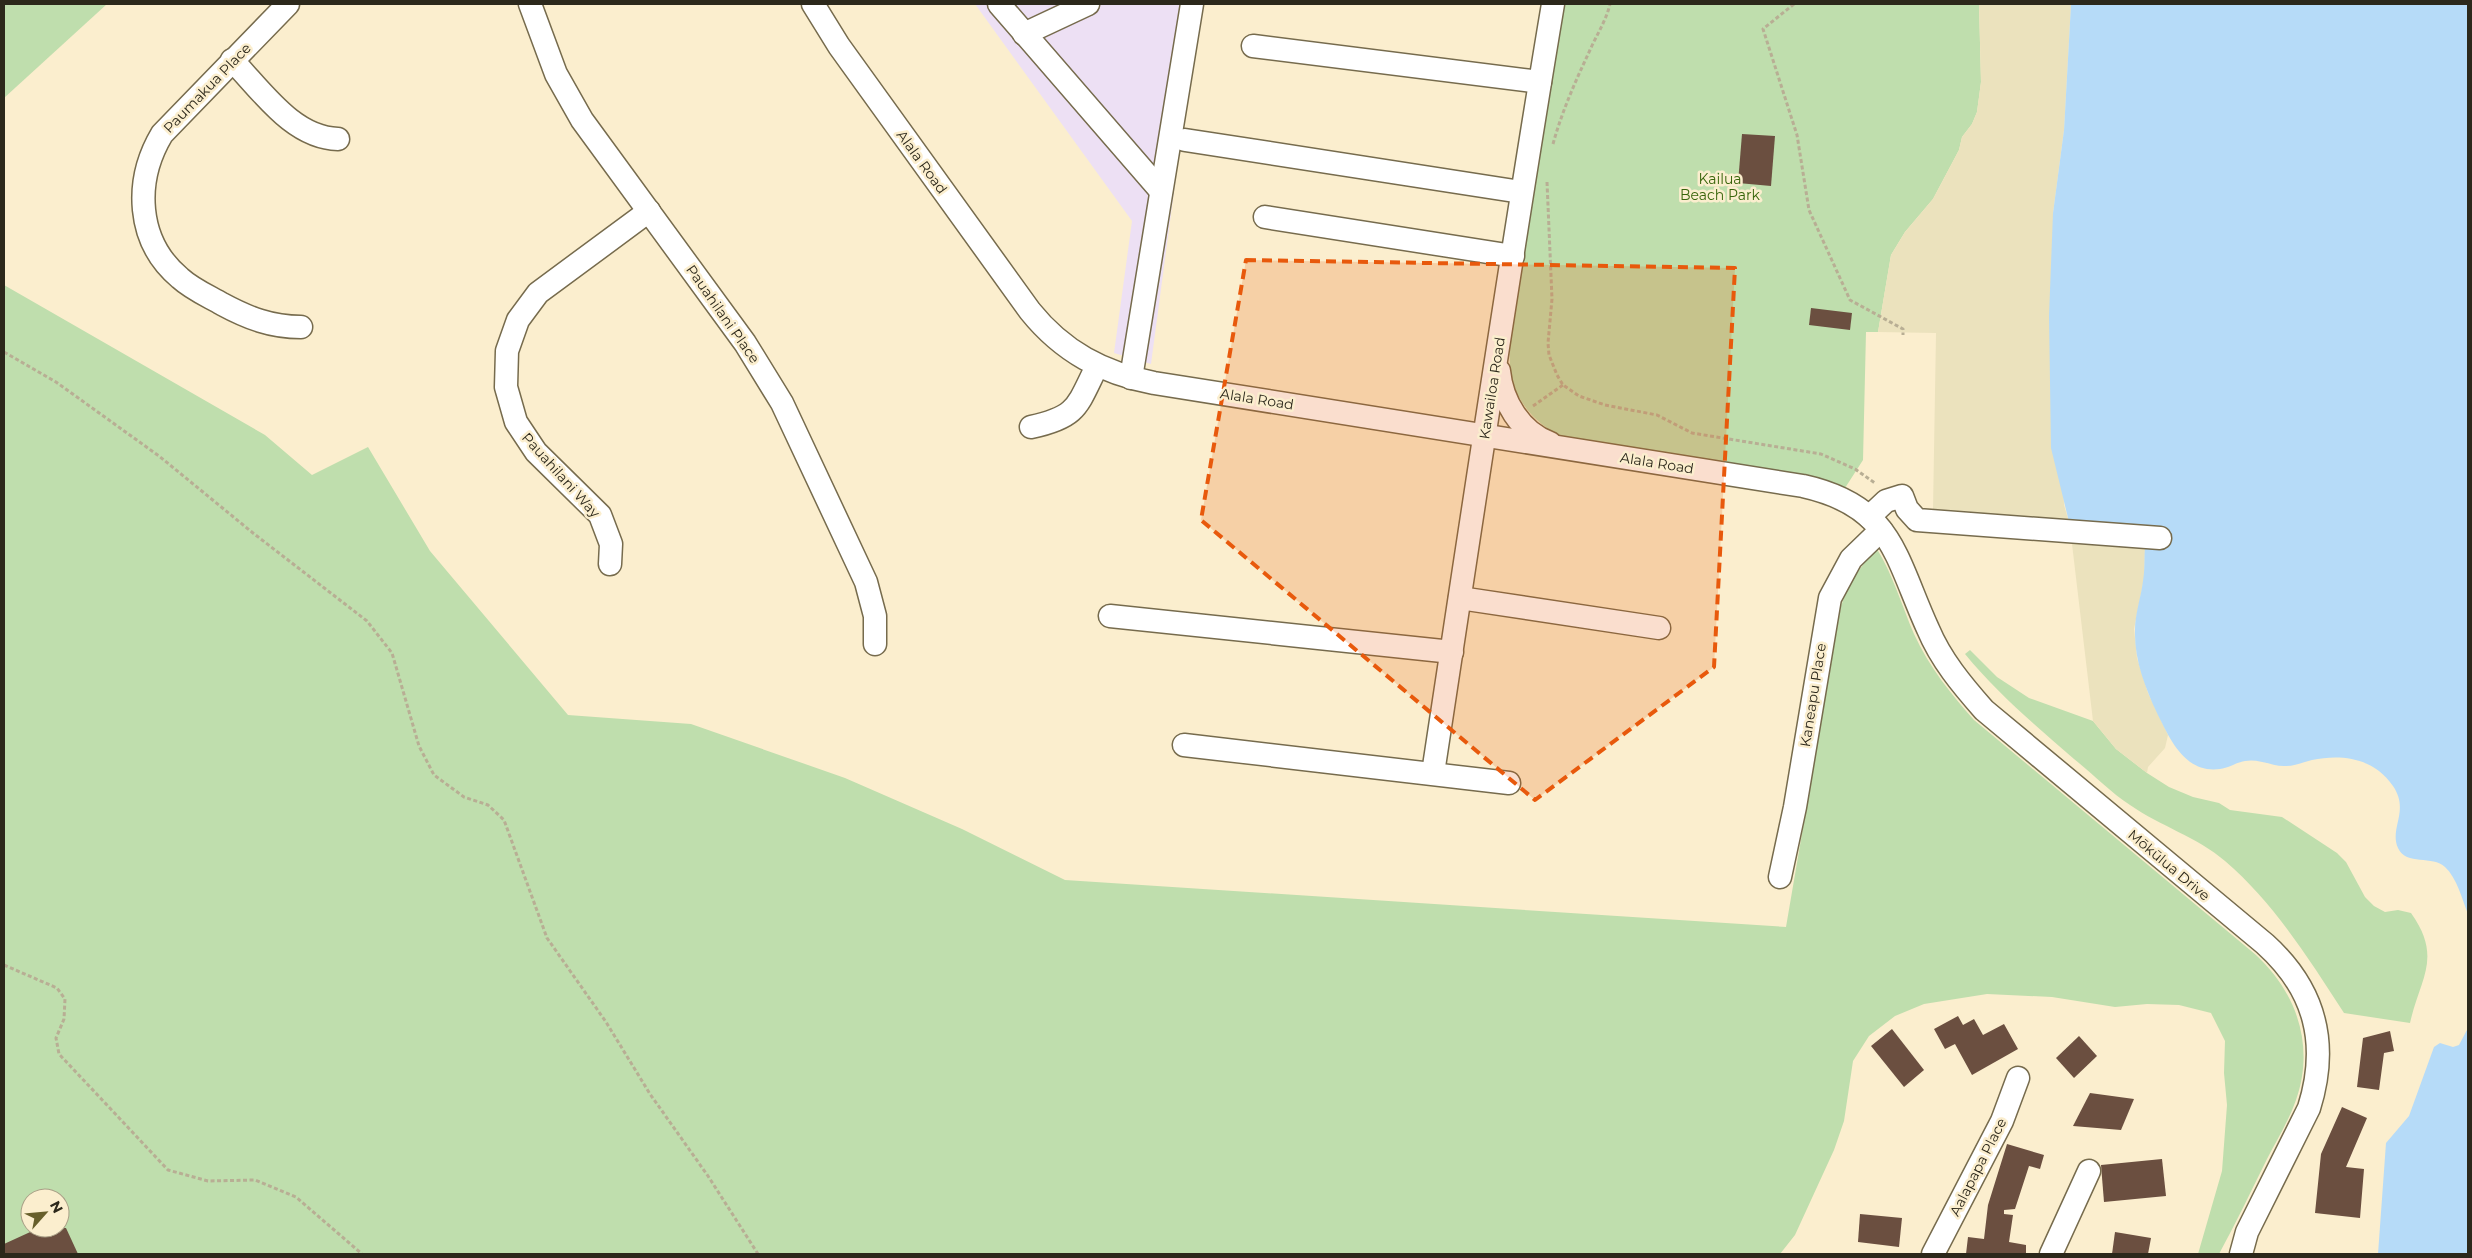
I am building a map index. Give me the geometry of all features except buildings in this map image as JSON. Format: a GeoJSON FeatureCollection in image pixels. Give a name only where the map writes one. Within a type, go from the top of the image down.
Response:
{"type":"FeatureCollection","features":[{"type":"Feature","properties":{"kind":"street","name":"Paumakua Place"},"geometry":{"type":"LineString","coordinates":[[288,4],[171,122],[154,146],[148,160],[142,189],[145,221],[150,237],[168,266],[194,288],[262,323],[301,327]]}},
{"type":"Feature","properties":{"kind":"street","name":"Pauahilani Place"},"geometry":{"type":"LineString","coordinates":[[530,4],[546,51],[568,98],[745,343],[782,403],[866,582],[875,616],[875,644]]}},
{"type":"Feature","properties":{"kind":"street","name":"Alala Road"},"geometry":{"type":"LineString","coordinates":[[813,4],[839,46],[1030,311],[1050,334],[1068,349],[1097,366],[1131,378],[1812,488],[1839,497],[1875,523]]}},
{"type":"Feature","properties":{"kind":"street"},"geometry":{"type":"LineString","coordinates":[[999,4],[1162,191]]}},
{"type":"Feature","properties":{"kind":"street"},"geometry":{"type":"LineString","coordinates":[[1024,34],[1088,4]]}},
{"type":"Feature","properties":{"kind":"street"},"geometry":{"type":"LineString","coordinates":[[1131,378],[1192,4]]}},
{"type":"Feature","properties":{"kind":"street","name":"Kawailoa Road"},"geometry":{"type":"LineString","coordinates":[[1433,773],[1497,362],[1521,192],[1553,4]]}},
{"type":"Feature","properties":{"kind":"street"},"geometry":{"type":"LineString","coordinates":[[1253,46],[1540,82]]}},
{"type":"Feature","properties":{"kind":"street"},"geometry":{"type":"LineString","coordinates":[[232,60],[298,127],[317,136],[338,139]]}},
{"type":"Feature","properties":{"kind":"street"},"geometry":{"type":"LineString","coordinates":[[1185,140],[1521,192]]}},
{"type":"Feature","properties":{"kind":"street","name":"Pauahilani Way"},"geometry":{"type":"LineString","coordinates":[[610,564],[611,544],[600,515],[536,452],[516,422],[506,387],[506,360],[511,335],[518,320],[538,294],[649,211]]}},
{"type":"Feature","properties":{"kind":"street"},"geometry":{"type":"LineString","coordinates":[[1265,217],[1512,256]]}},
{"type":"Feature","properties":{"kind":"street"},"geometry":{"type":"LineString","coordinates":[[1497,362],[1502,388],[1517,417],[1533,434],[1560,448]]}},
{"type":"Feature","properties":{"kind":"street"},"geometry":{"type":"LineString","coordinates":[[1031,427],[1058,421],[1071,413],[1080,401],[1097,366]]}},
{"type":"Feature","properties":{"kind":"street"},"geometry":{"type":"LineString","coordinates":[[1889,499],[1902,496],[1908,509],[1917,520],[2160,538]]}},
{"type":"Feature","properties":{"kind":"street","name":"Kaneapu Place"},"geometry":{"type":"LineString","coordinates":[[1780,877],[1795,807],[1830,598],[1836,584],[1889,499]]}},
{"type":"Feature","properties":{"kind":"street","name":"Mōkūlua Drive"},"geometry":{"type":"LineString","coordinates":[[1875,523],[1900,558],[1938,650],[1984,710],[2265,944],[2278,956],[2300,985],[2308,1001],[2318,1036],[2318,1064],[2314,1091],[2308,1108],[2247,1232],[2241,1254]]}},
{"type":"Feature","properties":{"kind":"street"},"geometry":{"type":"LineString","coordinates":[[1460,598],[1659,628]]}},
{"type":"Feature","properties":{"kind":"street"},"geometry":{"type":"LineString","coordinates":[[1110,616],[1452,652]]}},
{"type":"Feature","properties":{"kind":"street"},"geometry":{"type":"LineString","coordinates":[[1184,745],[1509,783]]}},
{"type":"Feature","properties":{"kind":"street","name":"Aalapapa Place"},"geometry":{"type":"LineString","coordinates":[[1933,1254],[2002,1121],[2018,1078]]}},
{"type":"Feature","properties":{"kind":"street"},"geometry":{"type":"LineString","coordinates":[[2051,1254],[2089,1170]]}},
{"type":"Feature","properties":{"kind":"street"},"geometry":{"type":"LineString","coordinates":[[2231,1254],[2247,1232]]}},
{"type":"Feature","properties":{"kind":"path"},"geometry":{"type":"LineString","coordinates":[[1552,148],[1566,102],[1607,17],[1610,4]]}},
{"type":"Feature","properties":{"kind":"path"},"geometry":{"type":"LineString","coordinates":[[1794,4],[1764,29],[1797,135],[1809,210],[1850,300],[1903,330],[1903,335]]}},
{"type":"Feature","properties":{"kind":"path"},"geometry":{"type":"LineString","coordinates":[[1547,178],[1552,298],[1548,343],[1549,356],[1556,375],[1563,385],[1579,396],[1604,405],[1657,415],[1692,433],[1821,454],[1836,459],[1872,480],[1889,499]]}},
{"type":"Feature","properties":{"kind":"path"},"geometry":{"type":"LineString","coordinates":[[4,352],[56,382],[159,456],[253,533],[367,621],[392,653],[419,746],[434,776],[464,797],[488,805],[504,820],[547,938],[606,1022],[650,1094],[708,1176],[758,1254]]}},
{"type":"Feature","properties":{"kind":"path"},"geometry":{"type":"LineString","coordinates":[[1517,417],[1563,385]]}},
{"type":"Feature","properties":{"kind":"path"},"geometry":{"type":"LineString","coordinates":[[4,964],[57,988],[65,999],[64,1019],[56,1038],[59,1054],[168,1170],[208,1181],[255,1180],[296,1197],[362,1254]]}},
{"type":"Feature","properties":{"kind":"highlighted area"},"geometry":{"type":"Polygon","coordinates":[[[1246,260],[1735,268],[1714,667],[1535,800],[1201,520],[1246,260]]]}},
{"type":"Feature","properties":{"kind":"shaded area"},"geometry":{"type":"Polygon","coordinates":[[[975,4],[1199,4],[1151,364],[1114,353],[1132,221],[975,4]]]}},
{"type":"Feature","properties":{"kind":"green space"},"geometry":{"type":"Polygon","coordinates":[[[4,4],[107,4],[4,98],[4,4]]]}},
{"type":"Feature","properties":{"kind":"green space","name":"Kailua Beach Park"},"geometry":{"type":"Polygon","coordinates":[[[1563,4],[1979,4],[1981,82],[1977,112],[1972,124],[1962,137],[1959,150],[1933,199],[1905,232],[1891,255],[1878,332],[1866,332],[1863,460],[1845,488],[1833,483],[1567,439],[1541,423],[1522,402],[1512,376],[1510,346],[1563,4]]]}},
{"type":"Feature","properties":{"kind":"green space"},"geometry":{"type":"Polygon","coordinates":[[[4,285],[265,435],[312,475],[368,447],[430,551],[568,715],[691,724],[845,778],[962,829],[1065,880],[1786,927],[1841,606],[1856,575],[1877,549],[1893,580],[1914,634],[1926,658],[1965,710],[1974,720],[2256,955],[2282,986],[2292,1003],[2303,1040],[2304,1060],[2301,1080],[2293,1107],[2219,1254],[2198,1254],[2222,1171],[2227,1105],[2224,1073],[2225,1041],[2211,1013],[2179,1005],[2147,1004],[2115,1007],[2052,997],[1987,994],[1924,1004],[1895,1016],[1869,1036],[1853,1061],[1844,1121],[1834,1150],[1795,1235],[1780,1254],[4,1254],[4,285]]]}},
{"type":"Feature","properties":{"kind":"green space"},"geometry":{"type":"Polygon","coordinates":[[[1970,650],[1997,677],[2029,698],[2093,721],[2116,749],[2169,787],[2193,797],[2219,803],[2230,810],[2282,817],[2337,853],[2346,862],[2365,897],[2374,906],[2385,912],[2398,910],[2411,913],[2421,929],[2426,943],[2427,956],[2423,980],[2410,1023],[2344,1013],[2290,933],[2243,877],[2203,845],[2142,812],[2109,789],[2004,696],[1965,654],[1970,650]]]}},
{"type":"Feature","properties":{"kind":"sand"},"geometry":{"type":"Polygon","coordinates":[[[1979,4],[2071,4],[2064,130],[2053,213],[2064,505],[2069,522],[1933,510],[1936,333],[1878,332],[1891,255],[1905,232],[1933,199],[1959,150],[1962,137],[1972,124],[1977,112],[1981,82],[1979,4]]]}},
{"type":"Feature","properties":{"kind":"sand"},"geometry":{"type":"Polygon","coordinates":[[[2072,544],[2145,547],[2144,579],[2134,629],[2137,658],[2148,693],[2168,735],[2165,748],[2148,767],[2147,773],[2116,749],[2093,721],[2072,544]]]}},
{"type":"Feature","properties":{"kind":"water"},"geometry":{"type":"Polygon","coordinates":[[[2071,4],[2468,4],[2468,914],[2456,883],[2445,867],[2434,861],[2407,857],[2398,848],[2396,833],[2400,803],[2398,795],[2393,786],[2377,769],[2357,760],[2323,758],[2286,766],[2250,760],[2220,769],[2208,769],[2197,766],[2180,753],[2167,733],[2153,703],[2141,673],[2136,652],[2135,624],[2144,577],[2145,547],[2069,522],[2051,448],[2049,316],[2053,213],[2064,130],[2071,4]]]}},
{"type":"Feature","properties":{"kind":"water"},"geometry":{"type":"Polygon","coordinates":[[[2468,1028],[2468,1254],[2378,1254],[2386,1143],[2409,1116],[2434,1047],[2440,1043],[2453,1047],[2459,1045],[2468,1028]]]}}]}
